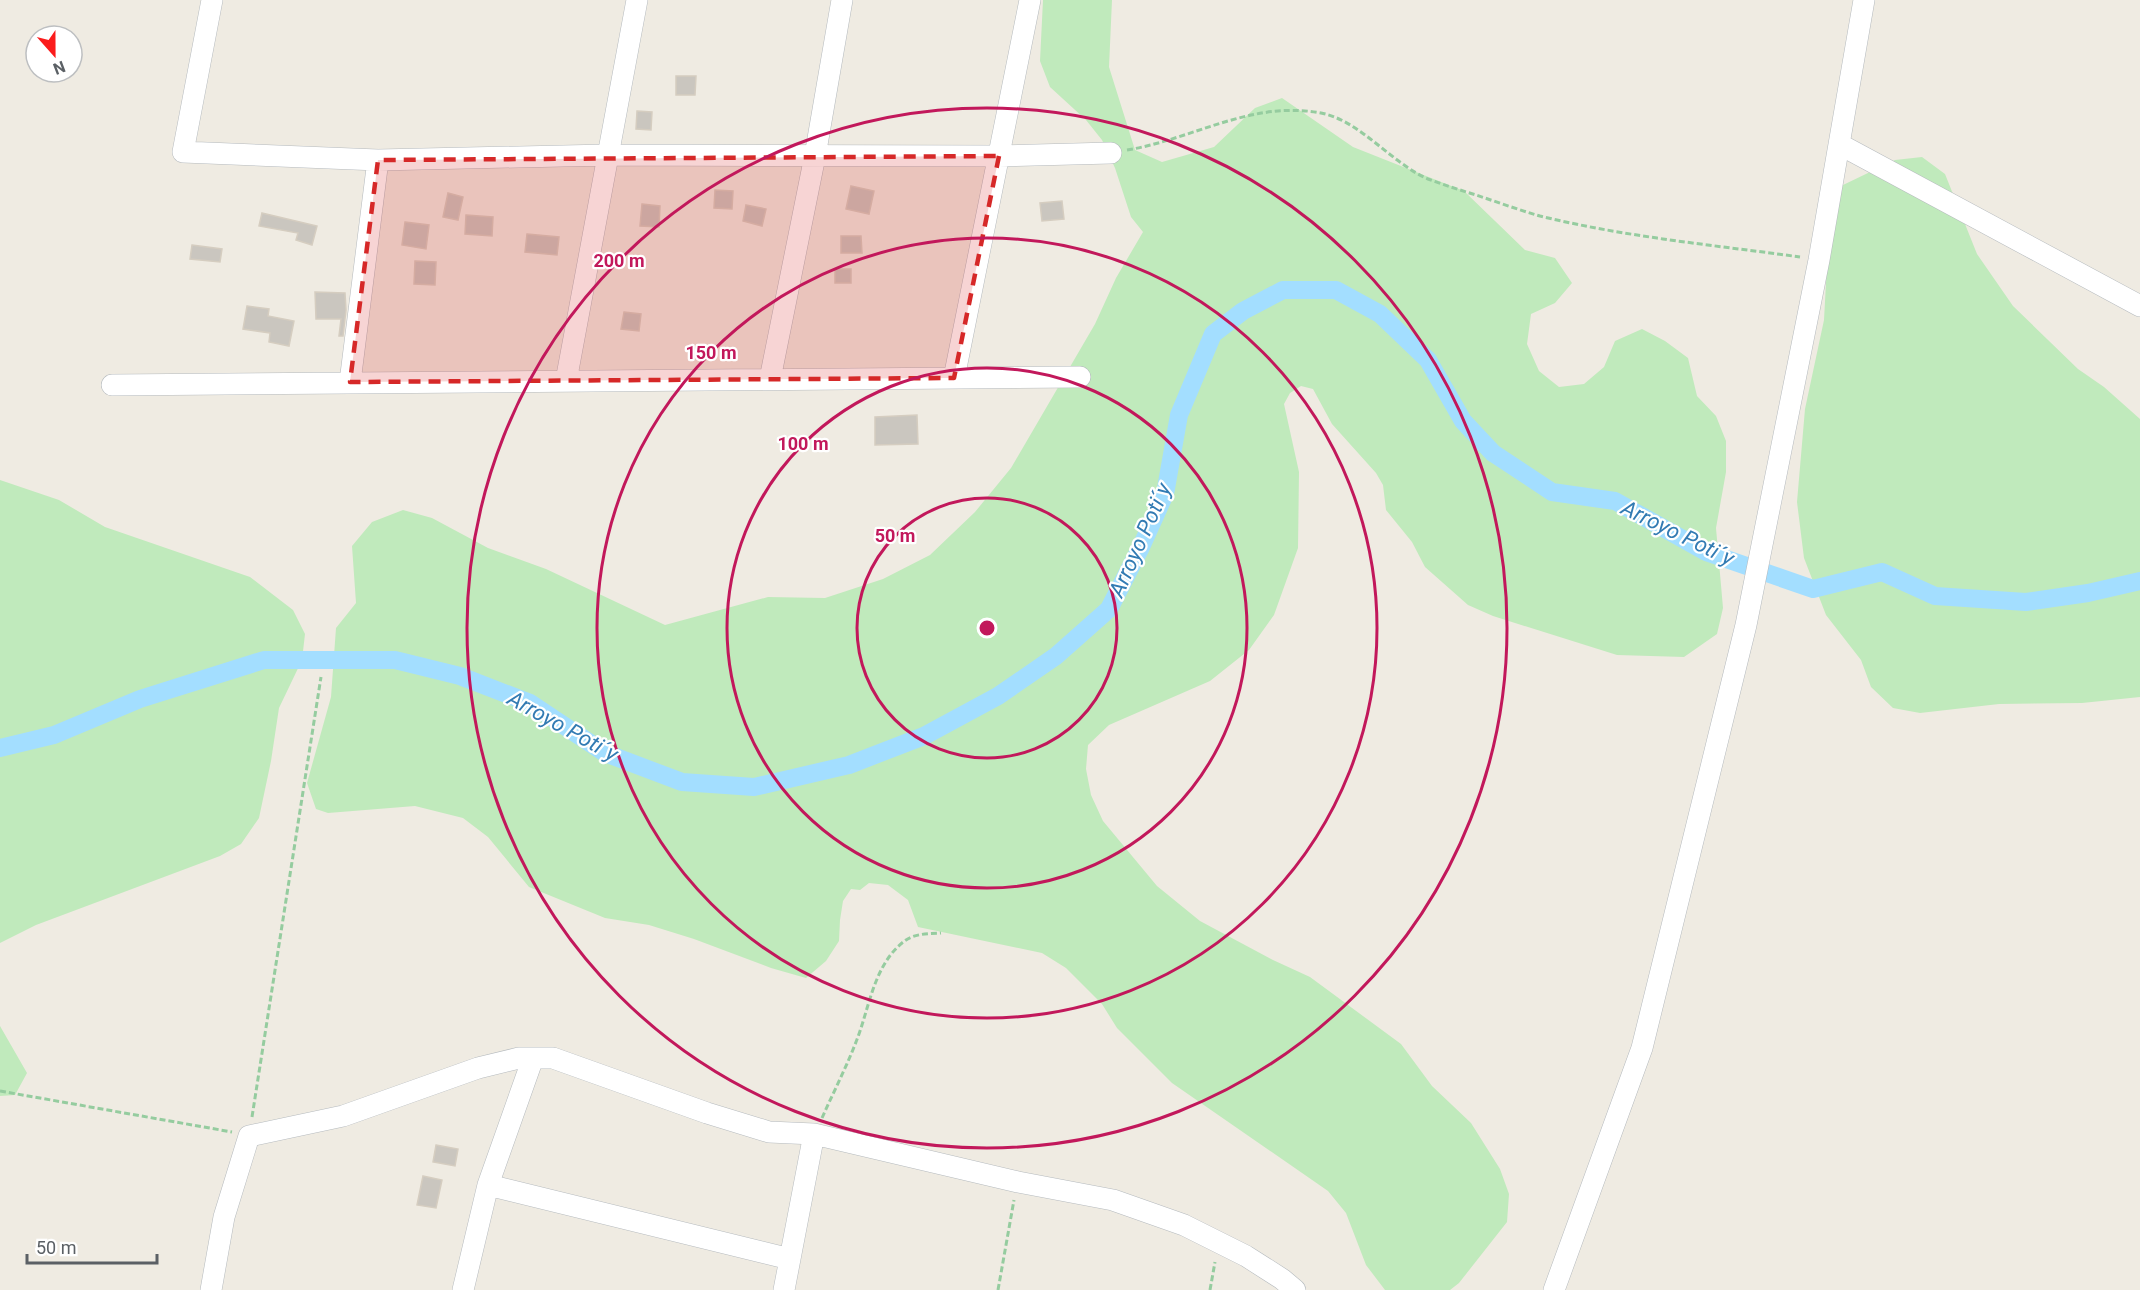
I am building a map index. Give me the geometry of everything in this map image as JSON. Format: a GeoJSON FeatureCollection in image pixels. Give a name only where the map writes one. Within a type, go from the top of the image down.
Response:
{"type":"FeatureCollection","features":[{"type":"Feature","properties":{"kind":"street"},"geometry":{"type":"LineString","coordinates":[[212,0],[183,152],[378,160],[607,155],[999,156],[1111,153]]}},
{"type":"Feature","properties":{"kind":"street"},"geometry":{"type":"LineString","coordinates":[[566,381],[637,0]]}},
{"type":"Feature","properties":{"kind":"street"},"geometry":{"type":"LineString","coordinates":[[770,379],[842,0]]}},
{"type":"Feature","properties":{"kind":"street"},"geometry":{"type":"LineString","coordinates":[[954,378],[1030,0]]}},
{"type":"Feature","properties":{"kind":"street"},"geometry":{"type":"LineString","coordinates":[[1554,1290],[1642,1048],[1750,607],[1819,260],[1864,0]]}},
{"type":"Feature","properties":{"kind":"street"},"geometry":{"type":"LineString","coordinates":[[1839,144],[2140,306]]}},
{"type":"Feature","properties":{"kind":"street"},"geometry":{"type":"LineString","coordinates":[[350,382],[378,160]]}},
{"type":"Feature","properties":{"kind":"street"},"geometry":{"type":"LineString","coordinates":[[112,385],[1080,377]]}},
{"type":"Feature","properties":{"kind":"street"},"geometry":{"type":"LineString","coordinates":[[211,1290],[224,1217],[249,1136],[344,1116],[478,1068],[519,1058],[554,1058],[707,1113],[769,1132],[814,1134],[1018,1182],[1113,1200],[1184,1224],[1246,1256],[1282,1279],[1294,1290]]}},
{"type":"Feature","properties":{"kind":"street"},"geometry":{"type":"LineString","coordinates":[[463,1290],[488,1185],[533,1058]]}},
{"type":"Feature","properties":{"kind":"street"},"geometry":{"type":"LineString","coordinates":[[784,1290],[814,1134]]}},
{"type":"Feature","properties":{"kind":"street"},"geometry":{"type":"LineString","coordinates":[[488,1185],[790,1258]]}},
{"type":"Feature","properties":{"kind":"path"},"geometry":{"type":"LineString","coordinates":[[1111,153],[1148,147],[1220,122],[1267,111],[1323,113],[1357,128],[1404,166],[1428,179],[1540,216],[1610,230],[1819,260]]}},
{"type":"Feature","properties":{"kind":"path"},"geometry":{"type":"LineString","coordinates":[[0,1091],[249,1136],[321,676]]}},
{"type":"Feature","properties":{"kind":"path"},"geometry":{"type":"LineString","coordinates":[[814,1134],[857,1041],[874,989],[887,960],[902,943],[916,934],[941,933]]}},
{"type":"Feature","properties":{"kind":"path"},"geometry":{"type":"LineString","coordinates":[[998,1290],[1018,1182]]}},
{"type":"Feature","properties":{"kind":"path"},"geometry":{"type":"LineString","coordinates":[[1210,1290],[1219,1242]]}},
{"type":"Feature","properties":{"kind":"highlighted area"},"geometry":{"type":"Polygon","coordinates":[[[999,156],[954,378],[350,382],[378,160],[999,156]]]}},
{"type":"Feature","properties":{"kind":"green space"},"geometry":{"type":"Polygon","coordinates":[[[1043,0],[1112,0],[1109,67],[1135,150],[1162,162],[1214,147],[1255,108],[1282,98],[1353,147],[1464,191],[1525,250],[1555,258],[1572,283],[1555,303],[1531,314],[1527,344],[1539,371],[1559,387],[1584,384],[1604,367],[1615,341],[1642,329],[1665,341],[1688,358],[1697,396],[1716,416],[1726,441],[1726,472],[1716,528],[1723,608],[1717,634],[1684,657],[1617,655],[1493,616],[1468,605],[1425,567],[1412,542],[1386,510],[1383,485],[1376,473],[1332,424],[1313,389],[1301,386],[1290,393],[1284,404],[1299,472],[1298,548],[1274,615],[1249,650],[1210,681],[1109,725],[1088,745],[1086,769],[1091,795],[1103,821],[1157,886],[1200,921],[1310,977],[1401,1044],[1432,1086],[1471,1123],[1500,1169],[1509,1194],[1507,1222],[1459,1283],[1450,1290],[1385,1290],[1366,1265],[1346,1213],[1328,1191],[1172,1083],[1117,1028],[1102,1004],[1066,968],[1042,953],[918,927],[908,900],[888,885],[869,883],[860,890],[851,889],[843,901],[839,941],[826,961],[806,978],[649,925],[605,918],[529,887],[488,837],[463,818],[415,806],[328,813],[316,809],[307,783],[331,697],[336,628],[356,603],[352,546],[372,522],[403,510],[432,518],[488,548],[546,569],[665,625],[768,597],[825,598],[883,579],[930,555],[975,512],[1011,468],[1095,324],[1116,278],[1143,232],[1131,217],[1115,168],[1102,140],[1086,120],[1050,87],[1040,61],[1043,0]]]}},
{"type":"Feature","properties":{"kind":"green space"},"geometry":{"type":"Polygon","coordinates":[[[1922,157],[1945,174],[1977,254],[2013,306],[2078,369],[2104,387],[2140,419],[2140,697],[2082,703],[1999,704],[1920,713],[1893,708],[1871,687],[1861,660],[1826,615],[1804,558],[1797,502],[1805,409],[1824,320],[1830,209],[1843,185],[1895,160],[1922,157]]]}},
{"type":"Feature","properties":{"kind":"green space"},"geometry":{"type":"Polygon","coordinates":[[[0,480],[59,500],[105,527],[250,577],[293,610],[305,634],[302,660],[279,708],[259,818],[241,844],[220,856],[36,925],[0,943],[0,480]]]}},
{"type":"Feature","properties":{"kind":"green space"},"geometry":{"type":"Polygon","coordinates":[[[0,1026],[27,1073],[15,1095],[0,1096],[0,1026]]]}},
{"type":"Feature","properties":{"kind":"building"},"geometry":{"type":"Polygon","coordinates":[[[676,76],[696,76],[695,95],[676,95],[676,76]]]}},
{"type":"Feature","properties":{"kind":"building"},"geometry":{"type":"Polygon","coordinates":[[[637,111],[652,112],[651,130],[636,129],[637,111]]]}},
{"type":"Feature","properties":{"kind":"building"},"geometry":{"type":"Polygon","coordinates":[[[851,186],[874,191],[869,214],[846,209],[851,186]]]}},
{"type":"Feature","properties":{"kind":"building"},"geometry":{"type":"Polygon","coordinates":[[[715,190],[733,191],[732,209],[714,208],[715,190]]]}},
{"type":"Feature","properties":{"kind":"building"},"geometry":{"type":"Polygon","coordinates":[[[448,193],[463,197],[458,220],[443,217],[448,193]]]}},
{"type":"Feature","properties":{"kind":"building"},"geometry":{"type":"Polygon","coordinates":[[[1062,201],[1064,219],[1042,221],[1040,203],[1062,201]]]}},
{"type":"Feature","properties":{"kind":"building"},"geometry":{"type":"Polygon","coordinates":[[[642,204],[660,206],[659,227],[640,226],[642,204]]]}},
{"type":"Feature","properties":{"kind":"building"},"geometry":{"type":"Polygon","coordinates":[[[746,205],[766,209],[762,226],[743,221],[746,205]]]}},
{"type":"Feature","properties":{"kind":"building"},"geometry":{"type":"Polygon","coordinates":[[[262,213],[317,226],[312,245],[296,240],[298,233],[259,226],[262,213]]]}},
{"type":"Feature","properties":{"kind":"building"},"geometry":{"type":"Polygon","coordinates":[[[466,215],[493,217],[492,236],[465,234],[466,215]]]}},
{"type":"Feature","properties":{"kind":"building"},"geometry":{"type":"Polygon","coordinates":[[[405,222],[429,225],[426,249],[402,245],[405,222]]]}},
{"type":"Feature","properties":{"kind":"building"},"geometry":{"type":"Polygon","coordinates":[[[527,234],[559,237],[557,255],[525,252],[527,234]]]}},
{"type":"Feature","properties":{"kind":"building"},"geometry":{"type":"Polygon","coordinates":[[[841,236],[861,236],[862,253],[841,253],[841,236]]]}},
{"type":"Feature","properties":{"kind":"building"},"geometry":{"type":"Polygon","coordinates":[[[192,245],[222,249],[220,262],[190,259],[192,245]]]}},
{"type":"Feature","properties":{"kind":"building"},"geometry":{"type":"Polygon","coordinates":[[[415,261],[436,262],[435,285],[414,284],[415,261]]]}},
{"type":"Feature","properties":{"kind":"building"},"geometry":{"type":"Polygon","coordinates":[[[835,269],[851,269],[851,283],[835,283],[835,269]]]}},
{"type":"Feature","properties":{"kind":"building"},"geometry":{"type":"Polygon","coordinates":[[[315,292],[345,293],[343,336],[339,336],[341,319],[316,319],[315,292]]]}},
{"type":"Feature","properties":{"kind":"building"},"geometry":{"type":"Polygon","coordinates":[[[247,306],[269,309],[268,316],[294,321],[289,346],[269,342],[270,333],[243,329],[247,306]]]}},
{"type":"Feature","properties":{"kind":"building"},"geometry":{"type":"Polygon","coordinates":[[[624,312],[641,314],[639,331],[621,329],[624,312]]]}},
{"type":"Feature","properties":{"kind":"building"},"geometry":{"type":"Polygon","coordinates":[[[917,415],[918,444],[875,445],[875,417],[917,415]]]}},
{"type":"Feature","properties":{"kind":"building"},"geometry":{"type":"Polygon","coordinates":[[[436,1145],[458,1149],[455,1166],[433,1162],[436,1145]]]}},
{"type":"Feature","properties":{"kind":"building"},"geometry":{"type":"Polygon","coordinates":[[[423,1176],[442,1180],[436,1208],[417,1205],[423,1176]]]}},
{"type":"Feature","properties":{"kind":"waterway","name":"Arroyo Poti´y"},"geometry":{"type":"LineString","coordinates":[[0,748],[54,735],[140,699],[264,660],[395,660],[460,676],[530,703],[605,753],[682,782],[754,787],[849,765],[924,736],[998,696],[1056,656],[1109,609],[1165,494],[1179,415],[1213,334],[1243,311],[1283,290],[1336,290],[1380,314],[1428,360],[1463,421],[1493,453],[1552,492],[1615,501],[1706,552],[1813,589],[1882,572],[1935,596],[2026,602],[2088,593],[2140,581]]}}]}
